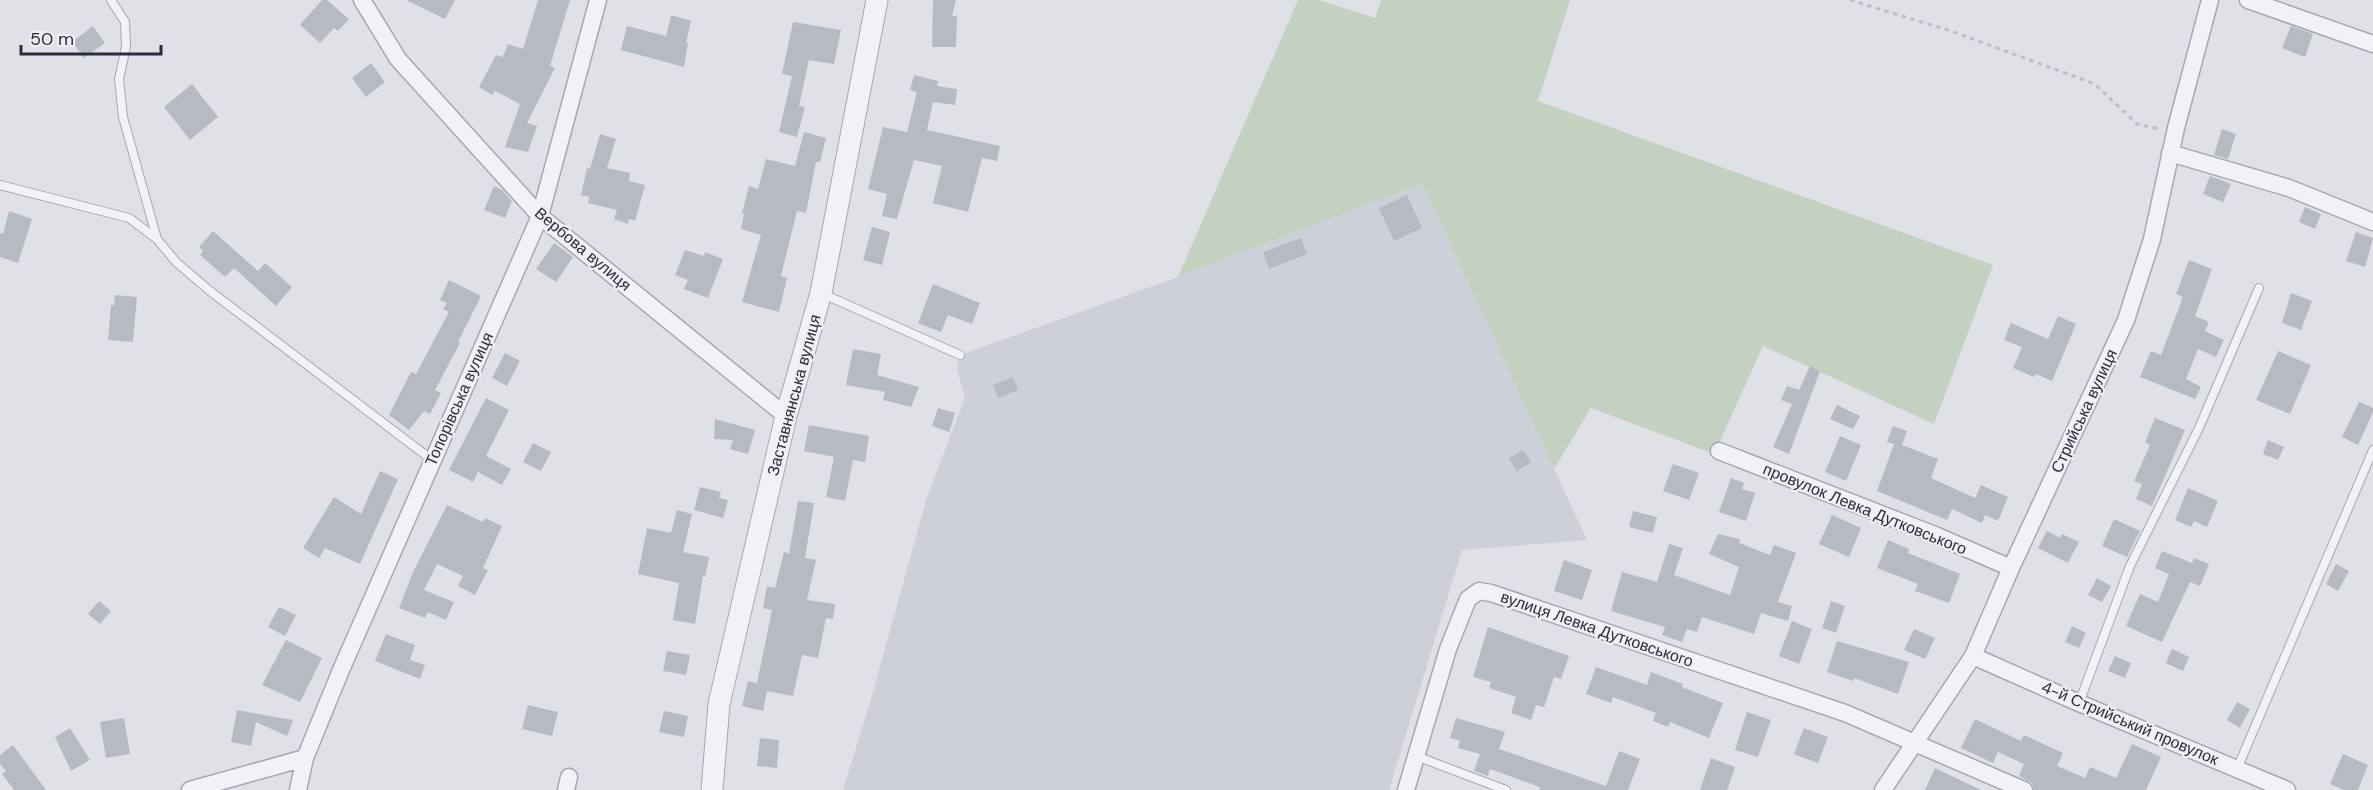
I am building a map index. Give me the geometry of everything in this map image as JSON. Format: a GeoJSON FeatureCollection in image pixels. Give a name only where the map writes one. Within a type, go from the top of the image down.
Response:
{"type":"FeatureCollection","features":[{"type":"Feature","properties":{"kind":"street","name":"Вербова вулиця"},"geometry":{"type":"LineString","coordinates":[[362,0],[398,59],[540,216],[786,416]]}},
{"type":"Feature","properties":{"kind":"street","name":"Топорівська вулиця"},"geometry":{"type":"LineString","coordinates":[[298,790],[306,759],[432,460],[540,216],[598,0]]}},
{"type":"Feature","properties":{"kind":"street","name":"Заставнянська вулиця"},"geometry":{"type":"LineString","coordinates":[[712,790],[719,704],[786,416],[821,292],[877,0]]}},
{"type":"Feature","properties":{"kind":"street","name":"Стрийська вулиця"},"geometry":{"type":"LineString","coordinates":[[1883,790],[1973,656],[2011,568],[2126,320],[2152,239],[2176,128],[2210,0]]}},
{"type":"Feature","properties":{"kind":"street"},"geometry":{"type":"LineString","coordinates":[[2248,0],[2373,44]]}},
{"type":"Feature","properties":{"kind":"street"},"geometry":{"type":"LineString","coordinates":[[2170,153],[2289,188],[2373,222]]}},
{"type":"Feature","properties":{"kind":"street","name":"провулок Левка Дутковського"},"geometry":{"type":"LineString","coordinates":[[1719,451],[1935,535],[2011,568]]}},
{"type":"Feature","properties":{"kind":"street","name":"вулиця Левка Дутковського"},"geometry":{"type":"LineString","coordinates":[[1407,790],[1448,650],[1468,599],[1479,591],[1491,593],[1845,713],[1916,742]]}},
{"type":"Feature","properties":{"kind":"street","name":"4-й Стрийський провулок"},"geometry":{"type":"LineString","coordinates":[[1973,656],[2287,790]]}},
{"type":"Feature","properties":{"kind":"street"},"geometry":{"type":"LineString","coordinates":[[1916,742],[2024,790]]}},
{"type":"Feature","properties":{"kind":"street"},"geometry":{"type":"LineString","coordinates":[[190,790],[306,759]]}},
{"type":"Feature","properties":{"kind":"lane"},"geometry":{"type":"LineString","coordinates":[[111,0],[125,22],[126,46],[119,79],[123,117],[158,239]]}},
{"type":"Feature","properties":{"kind":"lane"},"geometry":{"type":"LineString","coordinates":[[0,185],[129,218],[158,239],[176,262],[210,291],[432,460]]}},
{"type":"Feature","properties":{"kind":"lane"},"geometry":{"type":"LineString","coordinates":[[2079,703],[2130,566],[2199,428],[2259,288]]}},
{"type":"Feature","properties":{"kind":"lane"},"geometry":{"type":"LineString","coordinates":[[821,292],[960,355]]}},
{"type":"Feature","properties":{"kind":"lane"},"geometry":{"type":"LineString","coordinates":[[2237,769],[2373,450]]}},
{"type":"Feature","properties":{"kind":"lane"},"geometry":{"type":"LineString","coordinates":[[1416,756],[1506,790]]}},
{"type":"Feature","properties":{"kind":"path"},"geometry":{"type":"LineString","coordinates":[[1850,0],[1951,31],[2095,84],[2137,124],[2153,129],[2176,128]]}},
{"type":"Feature","properties":{"kind":"shaded area"},"geometry":{"type":"Polygon","coordinates":[[[1422,184],[1587,540],[1462,550],[1389,790],[843,790],[871,699],[927,497],[965,398],[957,369],[960,355],[1178,277],[1422,184]]]}},
{"type":"Feature","properties":{"kind":"green space"},"geometry":{"type":"Polygon","coordinates":[[[1298,0],[1319,0],[1375,18],[1381,0],[1570,0],[1538,101],[1993,265],[1934,424],[1763,346],[1714,454],[1591,408],[1554,469],[1422,184],[1178,277],[1298,0]]]}},
{"type":"Feature","properties":{"kind":"building"},"geometry":{"type":"Polygon","coordinates":[[[322,0],[327,0],[349,19],[338,31],[334,28],[320,43],[300,25],[322,0]]]}},
{"type":"Feature","properties":{"kind":"building"},"geometry":{"type":"Polygon","coordinates":[[[406,0],[455,0],[445,19],[406,0]]]}},
{"type":"Feature","properties":{"kind":"building"},"geometry":{"type":"Polygon","coordinates":[[[538,0],[570,0],[550,66],[555,68],[527,123],[537,126],[528,152],[505,147],[520,104],[495,91],[492,95],[479,87],[496,55],[503,57],[508,44],[523,49],[538,0]]]}},
{"type":"Feature","properties":{"kind":"building"},"geometry":{"type":"Polygon","coordinates":[[[933,0],[956,0],[952,16],[957,16],[956,47],[932,47],[933,0]]]}},
{"type":"Feature","properties":{"kind":"building"},"geometry":{"type":"Polygon","coordinates":[[[671,15],[691,21],[684,67],[621,50],[627,26],[666,36],[671,15]]]}},
{"type":"Feature","properties":{"kind":"building"},"geometry":{"type":"Polygon","coordinates":[[[793,22],[841,30],[834,64],[809,60],[799,106],[805,107],[797,137],[779,132],[792,76],[782,74],[793,22]]]}},
{"type":"Feature","properties":{"kind":"building"},"geometry":{"type":"Polygon","coordinates":[[[93,26],[105,43],[84,58],[72,42],[93,26]]]}},
{"type":"Feature","properties":{"kind":"building"},"geometry":{"type":"Polygon","coordinates":[[[2291,26],[2313,34],[2305,57],[2282,48],[2291,26]]]}},
{"type":"Feature","properties":{"kind":"building"},"geometry":{"type":"Polygon","coordinates":[[[371,63],[385,82],[366,97],[352,78],[371,63]]]}},
{"type":"Feature","properties":{"kind":"building"},"geometry":{"type":"Polygon","coordinates":[[[914,75],[938,81],[937,86],[957,89],[955,105],[933,102],[927,130],[1000,146],[997,161],[982,158],[968,212],[933,203],[942,166],[914,160],[897,219],[882,216],[887,194],[868,189],[883,127],[907,132],[917,92],[910,90],[914,75]]]}},
{"type":"Feature","properties":{"kind":"building"},"geometry":{"type":"Polygon","coordinates":[[[192,84],[218,117],[190,140],[164,107],[192,84]]]}},
{"type":"Feature","properties":{"kind":"building"},"geometry":{"type":"Polygon","coordinates":[[[2222,129],[2236,134],[2228,159],[2214,155],[2222,129]]]}},
{"type":"Feature","properties":{"kind":"building"},"geometry":{"type":"Polygon","coordinates":[[[804,132],[826,138],[820,162],[816,162],[806,213],[797,211],[781,276],[787,278],[779,312],[742,302],[761,235],[741,229],[744,214],[742,213],[749,186],[758,189],[766,159],[795,166],[804,132]]]}},
{"type":"Feature","properties":{"kind":"building"},"geometry":{"type":"Polygon","coordinates":[[[600,134],[616,139],[607,168],[630,173],[629,181],[645,185],[635,221],[629,219],[628,224],[614,219],[617,210],[588,203],[589,197],[581,195],[587,168],[590,169],[600,134]]]}},
{"type":"Feature","properties":{"kind":"building"},"geometry":{"type":"Polygon","coordinates":[[[2210,176],[2231,184],[2223,202],[2203,194],[2210,176]]]}},
{"type":"Feature","properties":{"kind":"building"},"geometry":{"type":"Polygon","coordinates":[[[494,186],[502,190],[512,201],[505,218],[484,210],[494,186]]]}},
{"type":"Feature","properties":{"kind":"building"},"geometry":{"type":"Polygon","coordinates":[[[1407,195],[1422,228],[1394,241],[1379,208],[1407,195]]]}},
{"type":"Feature","properties":{"kind":"building"},"geometry":{"type":"Polygon","coordinates":[[[2305,207],[2321,214],[2315,229],[2299,222],[2305,207]]]}},
{"type":"Feature","properties":{"kind":"building"},"geometry":{"type":"Polygon","coordinates":[[[9,211],[32,219],[18,263],[0,257],[0,233],[3,234],[9,211]]]}},
{"type":"Feature","properties":{"kind":"building"},"geometry":{"type":"Polygon","coordinates":[[[872,227],[890,232],[882,265],[863,260],[872,227]]]}},
{"type":"Feature","properties":{"kind":"building"},"geometry":{"type":"Polygon","coordinates":[[[213,231],[258,271],[265,263],[292,287],[276,306],[234,268],[225,277],[200,255],[203,251],[199,247],[213,231]]]}},
{"type":"Feature","properties":{"kind":"building"},"geometry":{"type":"Polygon","coordinates":[[[2356,232],[2373,238],[2365,267],[2346,261],[2356,232]]]}},
{"type":"Feature","properties":{"kind":"building"},"geometry":{"type":"Polygon","coordinates":[[[1301,238],[1307,254],[1269,269],[1263,252],[1301,238]]]}},
{"type":"Feature","properties":{"kind":"building"},"geometry":{"type":"Polygon","coordinates":[[[554,243],[573,257],[556,282],[536,269],[554,243]]]}},
{"type":"Feature","properties":{"kind":"building"},"geometry":{"type":"Polygon","coordinates":[[[685,250],[704,256],[705,252],[723,259],[708,298],[684,289],[688,280],[675,275],[685,250]]]}},
{"type":"Feature","properties":{"kind":"building"},"geometry":{"type":"Polygon","coordinates":[[[2189,260],[2212,269],[2195,316],[2209,322],[2205,331],[2224,340],[2216,357],[2198,349],[2186,379],[2201,387],[2195,399],[2140,377],[2151,351],[2161,355],[2183,297],[2176,294],[2189,260]]]}},
{"type":"Feature","properties":{"kind":"building"},"geometry":{"type":"Polygon","coordinates":[[[449,280],[481,296],[435,390],[441,393],[430,414],[424,411],[409,430],[389,415],[411,372],[416,374],[449,312],[443,309],[447,303],[440,300],[449,280]]]}},
{"type":"Feature","properties":{"kind":"building"},"geometry":{"type":"Polygon","coordinates":[[[933,284],[980,303],[972,324],[948,315],[941,332],[918,323],[933,284]]]}},
{"type":"Feature","properties":{"kind":"building"},"geometry":{"type":"Polygon","coordinates":[[[2291,293],[2312,301],[2301,330],[2282,323],[2291,293]]]}},
{"type":"Feature","properties":{"kind":"building"},"geometry":{"type":"Polygon","coordinates":[[[115,295],[137,297],[133,342],[108,340],[111,305],[114,305],[115,295]]]}},
{"type":"Feature","properties":{"kind":"building"},"geometry":{"type":"Polygon","coordinates":[[[2058,316],[2076,324],[2052,381],[2036,374],[2034,377],[2013,368],[2022,347],[2004,340],[2011,323],[2048,339],[2058,316]]]}},
{"type":"Feature","properties":{"kind":"building"},"geometry":{"type":"Polygon","coordinates":[[[853,349],[881,354],[877,375],[919,387],[911,407],[883,400],[885,392],[846,385],[853,349]]]}},
{"type":"Feature","properties":{"kind":"building"},"geometry":{"type":"Polygon","coordinates":[[[2278,351],[2311,365],[2290,414],[2256,400],[2278,351]]]}},
{"type":"Feature","properties":{"kind":"building"},"geometry":{"type":"Polygon","coordinates":[[[505,353],[520,361],[507,386],[492,378],[505,353]]]}},
{"type":"Feature","properties":{"kind":"building"},"geometry":{"type":"Polygon","coordinates":[[[1810,366],[1820,371],[1789,454],[1773,447],[1792,404],[1781,400],[1787,386],[1799,390],[1810,366]]]}},
{"type":"Feature","properties":{"kind":"building"},"geometry":{"type":"Polygon","coordinates":[[[1013,377],[1018,390],[998,398],[993,385],[1013,377]]]}},
{"type":"Feature","properties":{"kind":"building"},"geometry":{"type":"Polygon","coordinates":[[[486,398],[509,410],[486,456],[511,469],[502,485],[478,472],[473,482],[449,470],[486,398]]]}},
{"type":"Feature","properties":{"kind":"building"},"geometry":{"type":"Polygon","coordinates":[[[2359,402],[2373,408],[2373,412],[2358,445],[2342,437],[2359,402]]]}},
{"type":"Feature","properties":{"kind":"building"},"geometry":{"type":"Polygon","coordinates":[[[1837,405],[1860,416],[1853,429],[1830,419],[1837,405]]]}},
{"type":"Feature","properties":{"kind":"building"},"geometry":{"type":"Polygon","coordinates":[[[938,408],[955,413],[949,432],[932,426],[938,408]]]}},
{"type":"Feature","properties":{"kind":"building"},"geometry":{"type":"Polygon","coordinates":[[[2155,418],[2185,430],[2152,506],[2136,499],[2142,484],[2134,481],[2150,445],[2145,442],[2155,418]]]}},
{"type":"Feature","properties":{"kind":"building"},"geometry":{"type":"Polygon","coordinates":[[[715,419],[755,430],[748,454],[730,449],[733,440],[714,439],[715,419]]]}},
{"type":"Feature","properties":{"kind":"building"},"geometry":{"type":"Polygon","coordinates":[[[809,425],[869,436],[865,462],[853,460],[845,501],[826,497],[834,457],[804,451],[809,425]]]}},
{"type":"Feature","properties":{"kind":"building"},"geometry":{"type":"Polygon","coordinates":[[[1893,426],[1907,431],[1902,445],[1938,459],[1931,478],[1975,498],[1981,485],[2008,497],[1998,521],[1985,515],[1982,523],[1952,509],[1947,520],[1877,491],[1894,444],[1887,442],[1893,426]]]}},
{"type":"Feature","properties":{"kind":"building"},"geometry":{"type":"Polygon","coordinates":[[[1840,436],[1861,445],[1846,481],[1825,472],[1840,436]]]}},
{"type":"Feature","properties":{"kind":"building"},"geometry":{"type":"Polygon","coordinates":[[[2268,440],[2284,447],[2278,460],[2263,454],[2268,440]]]}},
{"type":"Feature","properties":{"kind":"building"},"geometry":{"type":"Polygon","coordinates":[[[533,443],[551,452],[541,471],[523,462],[533,443]]]}},
{"type":"Feature","properties":{"kind":"building"},"geometry":{"type":"Polygon","coordinates":[[[1523,450],[1531,462],[1517,471],[1509,458],[1523,450]]]}},
{"type":"Feature","properties":{"kind":"building"},"geometry":{"type":"Polygon","coordinates":[[[1673,464],[1699,473],[1689,500],[1663,491],[1673,464]]]}},
{"type":"Feature","properties":{"kind":"building"},"geometry":{"type":"Polygon","coordinates":[[[380,471],[398,479],[360,564],[325,548],[319,558],[303,548],[334,497],[361,514],[380,471]]]}},
{"type":"Feature","properties":{"kind":"building"},"geometry":{"type":"Polygon","coordinates":[[[1731,478],[1744,483],[1742,489],[1755,493],[1746,521],[1719,512],[1731,478]]]}},
{"type":"Feature","properties":{"kind":"building"},"geometry":{"type":"Polygon","coordinates":[[[700,487],[721,492],[719,498],[728,500],[723,518],[694,510],[700,487]]]}},
{"type":"Feature","properties":{"kind":"building"},"geometry":{"type":"Polygon","coordinates":[[[2188,488],[2218,501],[2207,527],[2194,521],[2191,527],[2175,520],[2188,488]]]}},
{"type":"Feature","properties":{"kind":"building"},"geometry":{"type":"Polygon","coordinates":[[[798,501],[814,503],[805,558],[816,560],[807,600],[835,604],[833,619],[826,618],[818,658],[802,655],[793,696],[767,691],[763,711],[742,706],[748,681],[757,683],[772,610],[763,608],[767,586],[775,588],[784,552],[789,554],[798,501]]]}},
{"type":"Feature","properties":{"kind":"building"},"geometry":{"type":"Polygon","coordinates":[[[447,505],[483,522],[485,518],[502,526],[483,568],[488,570],[475,595],[458,586],[463,576],[437,564],[424,590],[454,602],[446,620],[428,612],[425,618],[399,608],[413,572],[447,505]]]}},
{"type":"Feature","properties":{"kind":"building"},"geometry":{"type":"Polygon","coordinates":[[[677,510],[692,514],[683,552],[709,557],[705,577],[703,576],[695,624],[673,620],[679,583],[638,574],[647,528],[671,533],[677,510]]]}},
{"type":"Feature","properties":{"kind":"building"},"geometry":{"type":"Polygon","coordinates":[[[1633,511],[1657,517],[1653,533],[1629,527],[1633,511]]]}},
{"type":"Feature","properties":{"kind":"building"},"geometry":{"type":"Polygon","coordinates":[[[1832,515],[1861,528],[1849,557],[1819,544],[1832,515]]]}},
{"type":"Feature","properties":{"kind":"building"},"geometry":{"type":"Polygon","coordinates":[[[2114,519],[2140,531],[2127,557],[2102,546],[2114,519]]]}},
{"type":"Feature","properties":{"kind":"building"},"geometry":{"type":"Polygon","coordinates":[[[2047,531],[2060,538],[2062,534],[2079,542],[2068,563],[2038,548],[2047,531]]]}},
{"type":"Feature","properties":{"kind":"building"},"geometry":{"type":"Polygon","coordinates":[[[1718,534],[1740,539],[1739,543],[1770,555],[1774,545],[1796,553],[1778,602],[1792,606],[1788,621],[1761,613],[1754,634],[1702,617],[1697,632],[1687,629],[1682,642],[1662,635],[1665,627],[1611,611],[1622,572],[1657,582],[1669,544],[1683,548],[1674,575],[1730,595],[1739,567],[1709,554],[1718,534]]]}},
{"type":"Feature","properties":{"kind":"building"},"geometry":{"type":"Polygon","coordinates":[[[1888,540],[1909,549],[1908,553],[1960,574],[1949,603],[1915,591],[1918,584],[1877,568],[1888,540]]]}},
{"type":"Feature","properties":{"kind":"building"},"geometry":{"type":"Polygon","coordinates":[[[2162,551],[2192,563],[2194,558],[2209,564],[2200,586],[2190,582],[2162,642],[2126,626],[2140,594],[2158,602],[2169,574],[2155,568],[2162,551]]]}},
{"type":"Feature","properties":{"kind":"building"},"geometry":{"type":"Polygon","coordinates":[[[1564,560],[1592,570],[1582,600],[1554,591],[1564,560]]]}},
{"type":"Feature","properties":{"kind":"building"},"geometry":{"type":"Polygon","coordinates":[[[2336,564],[2349,571],[2338,591],[2326,584],[2336,564]]]}},
{"type":"Feature","properties":{"kind":"building"},"geometry":{"type":"Polygon","coordinates":[[[2097,578],[2111,586],[2102,602],[2088,595],[2097,578]]]}},
{"type":"Feature","properties":{"kind":"building"},"geometry":{"type":"Polygon","coordinates":[[[99,601],[111,611],[100,624],[88,614],[99,601]]]}},
{"type":"Feature","properties":{"kind":"building"},"geometry":{"type":"Polygon","coordinates":[[[1831,601],[1845,606],[1836,633],[1822,628],[1831,601]]]}},
{"type":"Feature","properties":{"kind":"building"},"geometry":{"type":"Polygon","coordinates":[[[279,607],[296,615],[285,636],[268,627],[279,607]]]}},
{"type":"Feature","properties":{"kind":"building"},"geometry":{"type":"Polygon","coordinates":[[[1792,621],[1812,629],[1799,664],[1779,656],[1792,621]]]}},
{"type":"Feature","properties":{"kind":"building"},"geometry":{"type":"Polygon","coordinates":[[[2072,626],[2086,633],[2079,648],[2065,642],[2072,626]]]}},
{"type":"Feature","properties":{"kind":"building"},"geometry":{"type":"Polygon","coordinates":[[[1488,627],[1569,656],[1561,679],[1554,677],[1544,707],[1536,705],[1531,720],[1511,713],[1516,697],[1489,688],[1491,682],[1473,677],[1488,627]]]}},
{"type":"Feature","properties":{"kind":"building"},"geometry":{"type":"Polygon","coordinates":[[[1914,629],[1935,638],[1925,659],[1904,650],[1914,629]]]}},
{"type":"Feature","properties":{"kind":"building"},"geometry":{"type":"Polygon","coordinates":[[[386,634],[415,645],[410,660],[425,665],[420,679],[375,661],[386,634]]]}},
{"type":"Feature","properties":{"kind":"building"},"geometry":{"type":"Polygon","coordinates":[[[286,640],[322,658],[300,702],[262,685],[286,640]]]}},
{"type":"Feature","properties":{"kind":"building"},"geometry":{"type":"Polygon","coordinates":[[[1837,641],[1909,662],[1898,694],[1854,678],[1853,681],[1827,672],[1837,641]]]}},
{"type":"Feature","properties":{"kind":"building"},"geometry":{"type":"Polygon","coordinates":[[[2172,649],[2189,657],[2183,671],[2166,663],[2172,649]]]}},
{"type":"Feature","properties":{"kind":"building"},"geometry":{"type":"Polygon","coordinates":[[[667,651],[690,655],[686,675],[663,671],[667,651]]]}},
{"type":"Feature","properties":{"kind":"building"},"geometry":{"type":"Polygon","coordinates":[[[2115,656],[2131,663],[2125,678],[2108,671],[2115,656]]]}},
{"type":"Feature","properties":{"kind":"building"},"geometry":{"type":"Polygon","coordinates":[[[1596,667],[1647,685],[1651,672],[1723,703],[1709,738],[1670,722],[1668,727],[1653,721],[1656,713],[1613,697],[1611,703],[1586,694],[1596,667]]]}},
{"type":"Feature","properties":{"kind":"building"},"geometry":{"type":"Polygon","coordinates":[[[2237,702],[2250,709],[2240,728],[2227,720],[2237,702]]]}},
{"type":"Feature","properties":{"kind":"building"},"geometry":{"type":"Polygon","coordinates":[[[528,705],[558,712],[552,736],[522,729],[528,705]]]}},
{"type":"Feature","properties":{"kind":"building"},"geometry":{"type":"Polygon","coordinates":[[[237,710],[293,720],[287,736],[256,722],[251,746],[231,742],[237,710]]]}},
{"type":"Feature","properties":{"kind":"building"},"geometry":{"type":"Polygon","coordinates":[[[664,711],[688,716],[684,737],[659,732],[664,711]]]}},
{"type":"Feature","properties":{"kind":"building"},"geometry":{"type":"Polygon","coordinates":[[[1747,712],[1771,720],[1758,757],[1735,750],[1747,712]]]}},
{"type":"Feature","properties":{"kind":"building"},"geometry":{"type":"Polygon","coordinates":[[[124,718],[130,754],[106,758],[100,722],[124,718]]]}},
{"type":"Feature","properties":{"kind":"building"},"geometry":{"type":"Polygon","coordinates":[[[1456,718],[1505,732],[1499,749],[1606,786],[1619,751],[1640,759],[1628,790],[1539,790],[1540,787],[1490,769],[1488,776],[1474,771],[1480,754],[1458,748],[1460,741],[1450,738],[1456,718]]]}},
{"type":"Feature","properties":{"kind":"building"},"geometry":{"type":"Polygon","coordinates":[[[1975,719],[2021,741],[2024,735],[2063,753],[2057,766],[2085,778],[2090,767],[2116,778],[2132,744],[2161,757],[2146,790],[2034,790],[2032,783],[2019,776],[2024,764],[1998,752],[1993,763],[1961,748],[1975,719]]]}},
{"type":"Feature","properties":{"kind":"building"},"geometry":{"type":"Polygon","coordinates":[[[70,728],[90,760],[71,771],[55,737],[70,728]]]}},
{"type":"Feature","properties":{"kind":"building"},"geometry":{"type":"Polygon","coordinates":[[[1804,728],[1828,737],[1818,763],[1794,754],[1804,728]]]}},
{"type":"Feature","properties":{"kind":"building"},"geometry":{"type":"Polygon","coordinates":[[[760,738],[779,740],[777,768],[757,766],[760,738]]]}},
{"type":"Feature","properties":{"kind":"building"},"geometry":{"type":"Polygon","coordinates":[[[13,745],[46,790],[14,790],[2,774],[6,771],[0,764],[0,755],[13,745]]]}},
{"type":"Feature","properties":{"kind":"building"},"geometry":{"type":"Polygon","coordinates":[[[2343,754],[2368,765],[2358,790],[2344,790],[2330,784],[2343,754]]]}},
{"type":"Feature","properties":{"kind":"building"},"geometry":{"type":"Polygon","coordinates":[[[1711,758],[1735,767],[1727,790],[1700,790],[1711,758]]]}},
{"type":"Feature","properties":{"kind":"building"},"geometry":{"type":"Polygon","coordinates":[[[1935,768],[1981,790],[1925,790],[1935,768]]]}}]}
